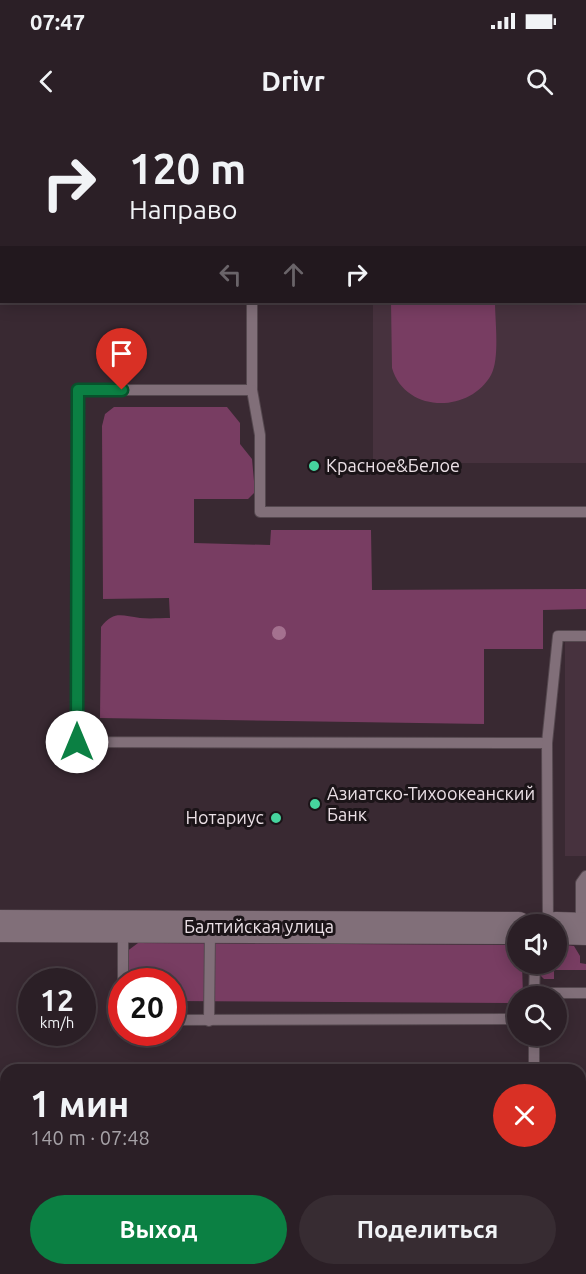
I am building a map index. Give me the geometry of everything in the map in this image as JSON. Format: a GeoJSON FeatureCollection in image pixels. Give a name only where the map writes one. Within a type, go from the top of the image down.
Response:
{"type":"FeatureCollection","features":[{"type":"Feature","properties":{"kind":"main road","name":"Балтийская улица"},"geometry":{"type":"LineString","coordinates":[[0,926],[507,928]]}},
{"type":"Feature","properties":{"kind":"lane"},"geometry":{"type":"LineString","coordinates":[[252,303],[252,390],[260,435],[260,512],[586,512]]}},
{"type":"Feature","properties":{"kind":"lane"},"geometry":{"type":"LineString","coordinates":[[252,390],[78,390],[77,742],[547,743]]}},
{"type":"Feature","properties":{"kind":"lane"},"geometry":{"type":"LineString","coordinates":[[548,914],[547,743],[558,636],[586,636]]}},
{"type":"Feature","properties":{"kind":"lane"},"geometry":{"type":"LineString","coordinates":[[575,929],[581,883],[586,876]]}},
{"type":"Feature","properties":{"kind":"lane"},"geometry":{"type":"LineString","coordinates":[[123,926],[123,968]]}},
{"type":"Feature","properties":{"kind":"lane"},"geometry":{"type":"LineString","coordinates":[[209,1020],[210,926]]}},
{"type":"Feature","properties":{"kind":"lane"},"geometry":{"type":"LineString","coordinates":[[567,993],[586,993]]}},
{"type":"Feature","properties":{"kind":"lane"},"geometry":{"type":"LineString","coordinates":[[186,1020],[507,1018]]}},
{"type":"Feature","properties":{"kind":"lane"},"geometry":{"type":"LineString","coordinates":[[534,1046],[534,1064]]}},
{"type":"Feature","properties":{"kind":"shaded area"},"geometry":{"type":"Polygon","coordinates":[[[373,303],[586,303],[586,463],[373,463],[373,303]]]}},
{"type":"Feature","properties":{"kind":"shaded area"},"geometry":{"type":"Polygon","coordinates":[[[391,303],[495,303],[494,368],[481,388],[468,397],[453,402],[438,403],[423,400],[410,394],[399,383],[392,368],[391,303]]]}},
{"type":"Feature","properties":{"kind":"shaded area"},"geometry":{"type":"Polygon","coordinates":[[[114,407],[227,407],[240,423],[240,444],[252,459],[255,492],[248,499],[194,499],[194,543],[270,545],[271,530],[371,530],[372,590],[586,589],[586,609],[543,610],[543,649],[484,649],[484,724],[100,718],[101,627],[110,618],[119,615],[170,618],[169,598],[103,599],[102,426],[105,414],[114,407]]]}},
{"type":"Feature","properties":{"kind":"shaded area"},"geometry":{"type":"Polygon","coordinates":[[[565,640],[586,640],[586,856],[565,856],[565,640]]]}},
{"type":"Feature","properties":{"kind":"shaded area"},"geometry":{"type":"Polygon","coordinates":[[[138,943],[507,945],[507,974],[522,974],[523,986],[507,986],[507,1003],[186,1001],[186,968],[126,968],[126,952],[138,943]]]}},
{"type":"Feature","properties":{"kind":"shaded area"},"geometry":{"type":"Polygon","coordinates":[[[567,945],[574,946],[580,956],[580,963],[586,964],[586,970],[567,970],[567,945]]]}},
{"type":"Feature","properties":{"kind":"shaded area"},"geometry":{"type":"Polygon","coordinates":[[[539,974],[554,974],[554,979],[544,979],[539,974]]]}},
{"type":"Feature","properties":{"kind":"place","name":"Красное&Белое"},"geometry":{"type":"Point","coordinates":[314,466]}},
{"type":"Feature","properties":{"kind":"place","name":"Азиатско-Тихоокеанский Банк"},"geometry":{"type":"Point","coordinates":[315,804]}},
{"type":"Feature","properties":{"kind":"place","name":"Нотариус"},"geometry":{"type":"Point","coordinates":[276,818]}},
{"type":"Feature","properties":{"kind":"route"},"geometry":{"type":"LineString","coordinates":[[77,742],[78,390],[122,390]]}}]}
